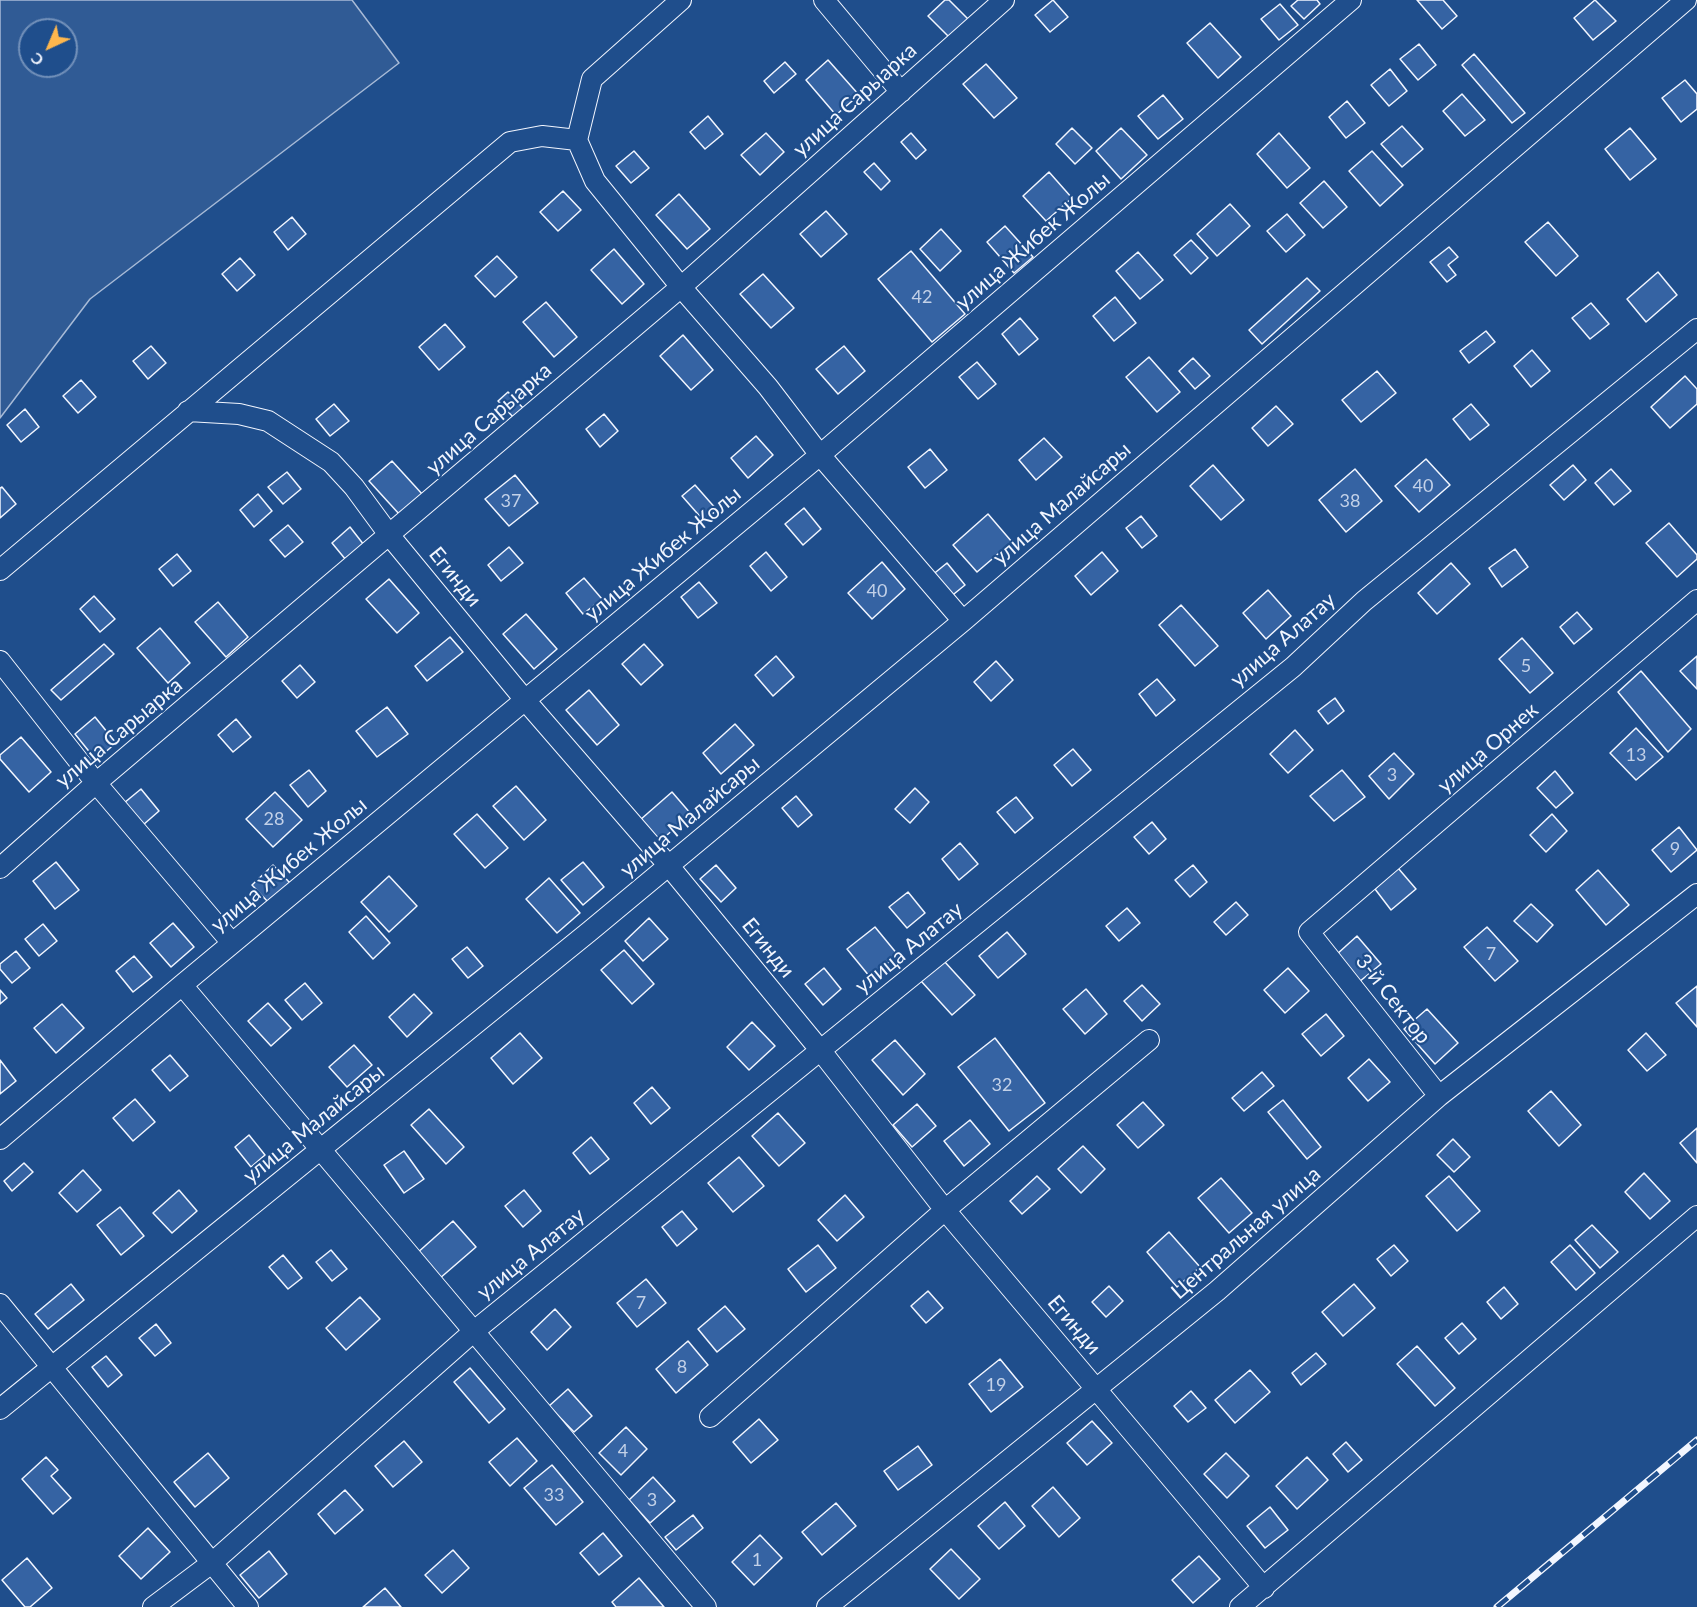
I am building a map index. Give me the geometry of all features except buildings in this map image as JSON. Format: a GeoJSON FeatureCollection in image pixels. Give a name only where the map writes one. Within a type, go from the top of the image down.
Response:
{"type":"FeatureCollection","features":[{"type":"Feature","properties":{"kind":"street"},"geometry":{"type":"LineString","coordinates":[[681,0],[592,79],[577,140],[595,181],[681,287],[768,387],[820,455],[963,621]]}},
{"type":"Feature","properties":{"kind":"street"},"geometry":{"type":"LineString","coordinates":[[824,0],[901,92]]}},
{"type":"Feature","properties":{"kind":"street","name":"улица Сарыарка"},"geometry":{"type":"LineString","coordinates":[[0,868],[96,783],[681,287],[1004,0]]}},
{"type":"Feature","properties":{"kind":"street","name":"улица Жибек Жолы"},"geometry":{"type":"LineString","coordinates":[[1,1138],[232,943],[820,455],[1351,0]]}},
{"type":"Feature","properties":{"kind":"street","name":"улица Малайсары"},"geometry":{"type":"LineString","coordinates":[[0,1409],[669,866],[963,621],[1686,0]]}},
{"type":"Feature","properties":{"kind":"street"},"geometry":{"type":"LineString","coordinates":[[0,570],[510,142],[542,136],[577,140]]}},
{"type":"Feature","properties":{"kind":"street","name":"улица Алатау"},"geometry":{"type":"LineString","coordinates":[[153,1607],[213,1562],[473,1332],[1293,667],[1364,601],[1697,329]]}},
{"type":"Feature","properties":{"kind":"street","name":"Егинди"},"geometry":{"type":"LineString","coordinates":[[188,411],[239,414],[268,421],[293,435],[331,462],[354,487],[390,536],[525,700],[669,866],[821,1051],[945,1210],[1264,1588]]}},
{"type":"Feature","properties":{"kind":"street","name":"улица Орнек"},"geometry":{"type":"LineString","coordinates":[[1309,932],[1697,600]]}},
{"type":"Feature","properties":{"kind":"street"},"geometry":{"type":"LineString","coordinates":[[0,662],[96,783],[232,943]]}},
{"type":"Feature","properties":{"kind":"street","name":"Центральная улица"},"geometry":{"type":"LineString","coordinates":[[827,1607],[1217,1292],[1439,1096],[1697,895]]}},
{"type":"Feature","properties":{"kind":"street","name":"3-й Сектор"},"geometry":{"type":"LineString","coordinates":[[1309,932],[1439,1096]]}},
{"type":"Feature","properties":{"kind":"street"},"geometry":{"type":"LineString","coordinates":[[182,985],[706,1607]]}},
{"type":"Feature","properties":{"kind":"street"},"geometry":{"type":"LineString","coordinates":[[711,1417],[945,1210],[1149,1040]]}},
{"type":"Feature","properties":{"kind":"street"},"geometry":{"type":"LineString","coordinates":[[1240,1607],[1697,1216]]}},
{"type":"Feature","properties":{"kind":"street"},"geometry":{"type":"LineString","coordinates":[[0,1304],[248,1607]]}},
{"type":"Feature","properties":{"kind":"shaded area"},"geometry":{"type":"Polygon","coordinates":[[[0,0],[352,0],[399,63],[90,299],[0,418],[0,0]]]}},
{"type":"Feature","properties":{"kind":"railway"},"geometry":{"type":"LineString","coordinates":[[1497,1607],[1697,1440]]}}]}
